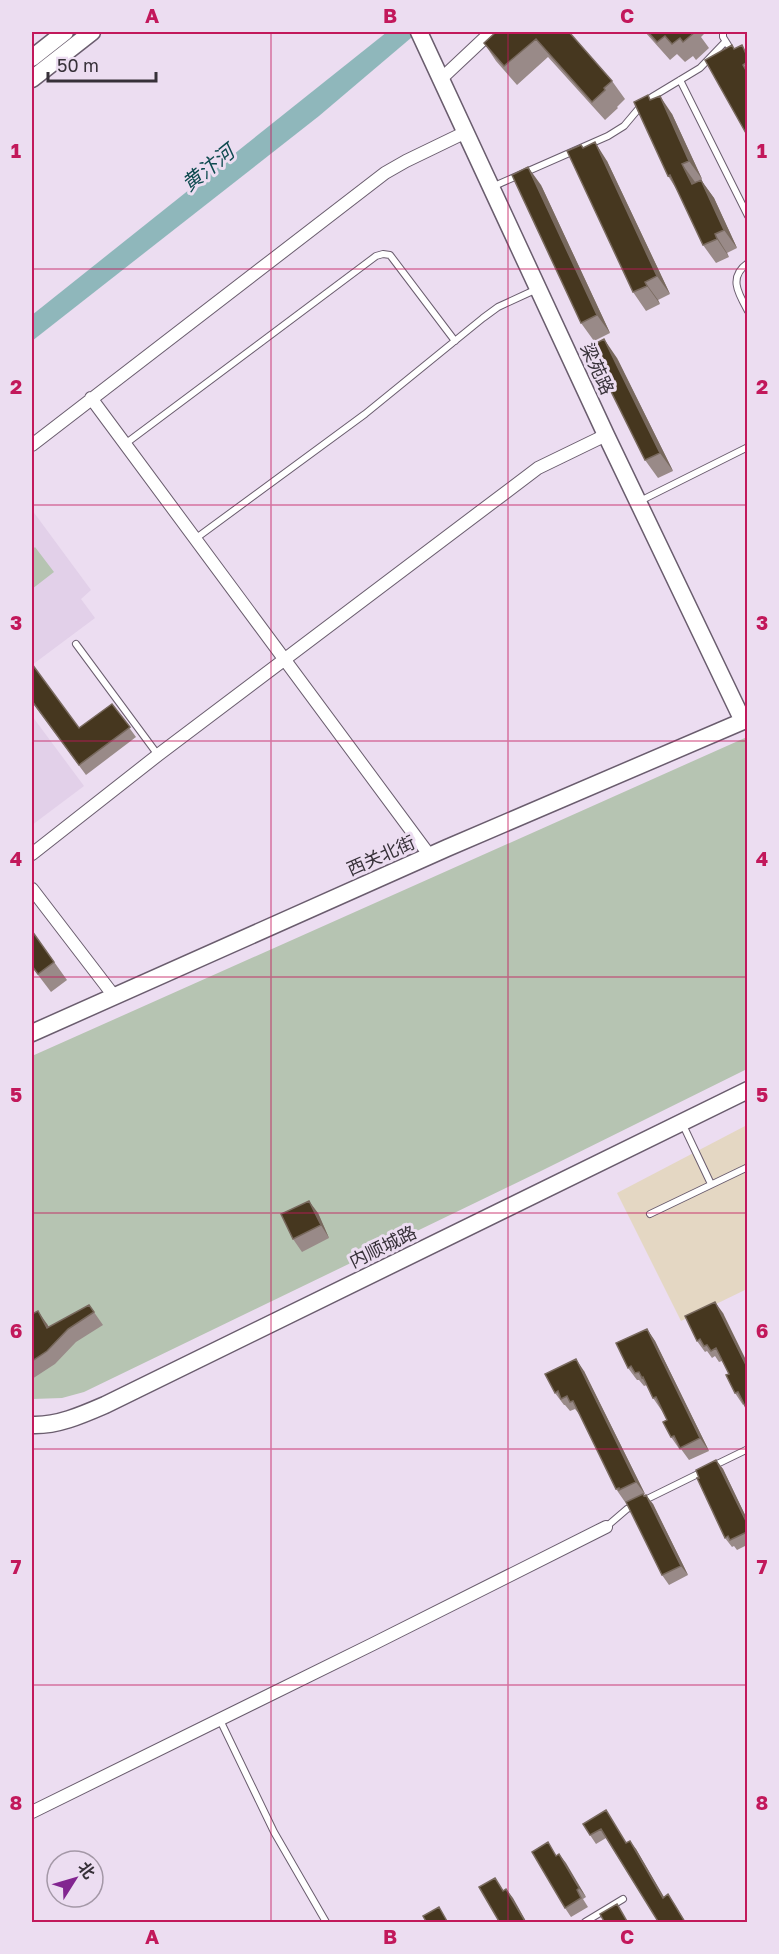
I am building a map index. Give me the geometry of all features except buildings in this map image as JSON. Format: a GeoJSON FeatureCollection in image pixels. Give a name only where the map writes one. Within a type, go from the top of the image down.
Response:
{"type":"FeatureCollection","features":[{"type":"Feature","properties":{"kind":"street"},"geometry":{"type":"LineString","coordinates":[[32,58],[65,32]]}},
{"type":"Feature","properties":{"kind":"street"},"geometry":{"type":"LineString","coordinates":[[32,79],[92,32]]}},
{"type":"Feature","properties":{"kind":"street","name":"梁苑路"},"geometry":{"type":"LineString","coordinates":[[419,32],[637,502],[745,720]]}},
{"type":"Feature","properties":{"kind":"street"},"geometry":{"type":"LineString","coordinates":[[439,73],[491,32]]}},
{"type":"Feature","properties":{"kind":"street"},"geometry":{"type":"LineString","coordinates":[[32,445],[385,173],[466,132]]}},
{"type":"Feature","properties":{"kind":"street"},"geometry":{"type":"LineString","coordinates":[[91,398],[430,856]]}},
{"type":"Feature","properties":{"kind":"street"},"geometry":{"type":"LineString","coordinates":[[32,854],[158,755],[538,468],[606,435]]}},
{"type":"Feature","properties":{"kind":"street","name":"西关北街"},"geometry":{"type":"LineString","coordinates":[[32,1033],[430,856],[745,720]]}},
{"type":"Feature","properties":{"kind":"street"},"geometry":{"type":"LineString","coordinates":[[32,889],[114,996]]}},
{"type":"Feature","properties":{"kind":"street","name":"内顺城路"},"geometry":{"type":"LineString","coordinates":[[32,1425],[54,1423],[77,1417],[105,1405],[747,1090]]}},
{"type":"Feature","properties":{"kind":"street"},"geometry":{"type":"LineString","coordinates":[[32,1812],[606,1527]]}},
{"type":"Feature","properties":{"kind":"lane"},"geometry":{"type":"LineString","coordinates":[[723,32],[725,42],[735,50]]}},
{"type":"Feature","properties":{"kind":"lane"},"geometry":{"type":"LineString","coordinates":[[491,188],[608,136],[624,126],[652,97],[700,68],[725,42]]}},
{"type":"Feature","properties":{"kind":"lane"},"geometry":{"type":"LineString","coordinates":[[680,80],[747,216]]}},
{"type":"Feature","properties":{"kind":"lane"},"geometry":{"type":"LineString","coordinates":[[125,444],[376,256],[390,255],[455,341]]}},
{"type":"Feature","properties":{"kind":"lane"},"geometry":{"type":"LineString","coordinates":[[747,263],[735,276],[740,297],[747,311]]}},
{"type":"Feature","properties":{"kind":"lane"},"geometry":{"type":"LineString","coordinates":[[195,539],[365,414],[471,326],[498,307],[538,288]]}},
{"type":"Feature","properties":{"kind":"lane"},"geometry":{"type":"LineString","coordinates":[[637,502],[747,447]]}},
{"type":"Feature","properties":{"kind":"lane"},"geometry":{"type":"LineString","coordinates":[[75,644],[158,755]]}},
{"type":"Feature","properties":{"kind":"lane"},"geometry":{"type":"LineString","coordinates":[[681,1122],[711,1184]]}},
{"type":"Feature","properties":{"kind":"lane"},"geometry":{"type":"LineString","coordinates":[[650,1214],[747,1167]]}},
{"type":"Feature","properties":{"kind":"lane"},"geometry":{"type":"LineString","coordinates":[[606,1527],[627,1509],[747,1449]]}},
{"type":"Feature","properties":{"kind":"lane"},"geometry":{"type":"LineString","coordinates":[[220,1720],[274,1832],[327,1923]]}},
{"type":"Feature","properties":{"kind":"lane"},"geometry":{"type":"LineString","coordinates":[[585,1923],[623,1899]]}},
{"type":"Feature","properties":{"kind":"shaded area"},"geometry":{"type":"Polygon","coordinates":[[[387,32],[418,32],[319,116],[32,341],[32,315],[387,32]]]}},
{"type":"Feature","properties":{"kind":"shaded area"},"geometry":{"type":"Polygon","coordinates":[[[32,510],[91,590],[81,599],[95,618],[32,665],[32,510]]]}},
{"type":"Feature","properties":{"kind":"shaded area"},"geometry":{"type":"Polygon","coordinates":[[[35,547],[54,572],[32,589],[32,550],[35,547]]]}},
{"type":"Feature","properties":{"kind":"shaded area"},"geometry":{"type":"Polygon","coordinates":[[[32,716],[84,786],[32,825],[32,716]]]}},
{"type":"Feature","properties":{"kind":"shaded area"},"geometry":{"type":"Polygon","coordinates":[[[747,737],[747,1069],[84,1392],[62,1398],[32,1399],[32,1056],[747,737]]]}},
{"type":"Feature","properties":{"kind":"shaded area"},"geometry":{"type":"Polygon","coordinates":[[[747,1125],[747,1289],[681,1321],[617,1193],[747,1125]]]}},
{"type":"Feature","properties":{"kind":"water label","name":"黄汴河"},"geometry":{"type":"Point","coordinates":[208,168]}}]}
